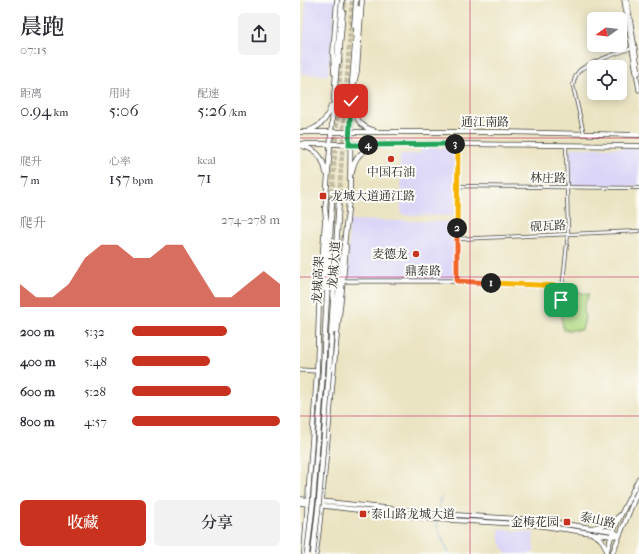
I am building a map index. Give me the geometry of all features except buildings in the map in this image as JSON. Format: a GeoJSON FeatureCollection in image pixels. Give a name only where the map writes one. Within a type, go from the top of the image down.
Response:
{"type":"FeatureCollection","features":[{"type":"Feature","properties":{"kind":"highway"},"geometry":{"type":"LineString","coordinates":[[335,86],[343,0]]}},
{"type":"Feature","properties":{"kind":"highway"},"geometry":{"type":"LineString","coordinates":[[351,99],[358,8]]}},
{"type":"Feature","properties":{"kind":"highway","name":"龙城高架"},"geometry":{"type":"LineString","coordinates":[[306,554],[313,501],[332,199]]}},
{"type":"Feature","properties":{"kind":"highway","name":"龙城高架"},"geometry":{"type":"LineString","coordinates":[[313,554],[319,501],[329,371],[339,200]]}},
{"type":"Feature","properties":{"kind":"highway"},"geometry":{"type":"LineString","coordinates":[[320,371],[327,229],[325,208]]}},
{"type":"Feature","properties":{"kind":"highway"},"geometry":{"type":"LineString","coordinates":[[329,371],[347,218]]}},
{"type":"Feature","properties":{"kind":"main road"},"geometry":{"type":"LineString","coordinates":[[325,208],[329,144],[335,86],[334,54],[337,0]]}},
{"type":"Feature","properties":{"kind":"main road","name":"龙城大道"},"geometry":{"type":"LineString","coordinates":[[316,554],[323,503],[336,345],[344,281],[350,189],[349,145],[356,0]]}},
{"type":"Feature","properties":{"kind":"main road"},"geometry":{"type":"LineString","coordinates":[[362,0],[357,71],[351,99],[358,119],[365,128],[388,132]]}},
{"type":"Feature","properties":{"kind":"main road"},"geometry":{"type":"LineString","coordinates":[[301,132],[315,128],[324,121],[333,100]]}},
{"type":"Feature","properties":{"kind":"main road","name":"通江南路"},"geometry":{"type":"LineString","coordinates":[[301,132],[501,132],[639,135]]}},
{"type":"Feature","properties":{"kind":"main road"},"geometry":{"type":"LineString","coordinates":[[350,189],[353,164],[356,158],[368,149],[390,144]]}},
{"type":"Feature","properties":{"kind":"main road","name":"通江南路"},"geometry":{"type":"LineString","coordinates":[[300,145],[566,144],[639,146]]}},
{"type":"Feature","properties":{"kind":"main road"},"geometry":{"type":"LineString","coordinates":[[300,145],[312,148],[319,156],[323,162],[327,179]]}},
{"type":"Feature","properties":{"kind":"main road"},"geometry":{"type":"LineString","coordinates":[[306,554],[308,501],[320,371]]}},
{"type":"Feature","properties":{"kind":"main road"},"geometry":{"type":"LineString","coordinates":[[606,553],[613,531],[639,478]]}},
{"type":"Feature","properties":{"kind":"main road"},"geometry":{"type":"LineString","coordinates":[[612,554],[639,488]]}},
{"type":"Feature","properties":{"kind":"main road","name":"泰山路"},"geometry":{"type":"LineString","coordinates":[[300,499],[434,519],[440,516],[536,520],[613,531],[619,535]]}},
{"type":"Feature","properties":{"kind":"main road","name":"泰山路"},"geometry":{"type":"LineString","coordinates":[[300,502],[308,501]]}},
{"type":"Feature","properties":{"kind":"main road","name":"泰山路"},"geometry":{"type":"LineString","coordinates":[[323,503],[435,513],[440,516],[536,525],[593,534],[612,536],[619,535]]}},
{"type":"Feature","properties":{"kind":"main road"},"geometry":{"type":"LineString","coordinates":[[591,528],[608,524],[616,519],[623,511]]}},
{"type":"Feature","properties":{"kind":"main road"},"geometry":{"type":"LineString","coordinates":[[593,534],[601,538],[605,543],[606,553]]}},
{"type":"Feature","properties":{"kind":"street"},"geometry":{"type":"LineString","coordinates":[[624,0],[639,73]]}},
{"type":"Feature","properties":{"kind":"street"},"geometry":{"type":"LineString","coordinates":[[627,0],[639,90]]}},
{"type":"Feature","properties":{"kind":"street"},"geometry":{"type":"LineString","coordinates":[[584,134],[573,86],[578,72],[587,66],[634,48]]}},
{"type":"Feature","properties":{"kind":"street"},"geometry":{"type":"LineString","coordinates":[[457,281],[458,144]]}},
{"type":"Feature","properties":{"kind":"street"},"geometry":{"type":"LineString","coordinates":[[561,300],[568,234],[566,144]]}},
{"type":"Feature","properties":{"kind":"street","name":"林庄路"},"geometry":{"type":"LineString","coordinates":[[457,186],[639,188]]}},
{"type":"Feature","properties":{"kind":"street","name":"砚瓦路"},"geometry":{"type":"LineString","coordinates":[[457,240],[639,231]]}},
{"type":"Feature","properties":{"kind":"street","name":"鼎泰路"},"geometry":{"type":"LineString","coordinates":[[344,281],[457,281],[574,287]]}},
{"type":"Feature","properties":{"kind":"street"},"geometry":{"type":"LineString","coordinates":[[300,370],[320,371]]}},
{"type":"Feature","properties":{"kind":"shaded area"},"geometry":{"type":"Polygon","coordinates":[[[306,0],[336,0],[328,75],[301,74],[306,0]]]}},
{"type":"Feature","properties":{"kind":"shaded area"},"geometry":{"type":"Polygon","coordinates":[[[420,148],[453,148],[456,151],[455,216],[401,215],[400,154],[420,154],[420,148]]]}},
{"type":"Feature","properties":{"kind":"shaded area"},"geometry":{"type":"Polygon","coordinates":[[[572,148],[639,148],[639,186],[572,185],[570,183],[569,150],[572,148]]]}},
{"type":"Feature","properties":{"kind":"shaded area","name":"麦德龙"},"geometry":{"type":"Polygon","coordinates":[[[349,220],[455,222],[454,273],[452,277],[448,280],[349,279],[349,220]]]}},
{"type":"Feature","properties":{"kind":"shaded area"},"geometry":{"type":"Polygon","coordinates":[[[499,529],[534,533],[533,546],[535,551],[530,554],[506,554],[499,539],[499,529]]]}},
{"type":"Feature","properties":{"kind":"green space"},"geometry":{"type":"Polygon","coordinates":[[[575,292],[589,294],[584,306],[585,319],[582,330],[564,330],[561,313],[563,302],[569,294],[575,292]]]}},
{"type":"Feature","properties":{"kind":"waterway"},"geometry":{"type":"LineString","coordinates":[[438,512],[439,502],[442,497]]}},
{"type":"Feature","properties":{"kind":"waterway"},"geometry":{"type":"LineString","coordinates":[[437,521],[437,527],[449,554]]}},
{"type":"Feature","properties":{"kind":"tunnel"},"geometry":{"type":"LineString","coordinates":[[344,14],[345,0]]}},
{"type":"Feature","properties":{"kind":"tunnel"},"geometry":{"type":"LineString","coordinates":[[339,200],[352,0]]}},
{"type":"Feature","properties":{"kind":"tunnel"},"geometry":{"type":"LineString","coordinates":[[358,8],[359,0]]}},
{"type":"Feature","properties":{"kind":"tunnel"},"geometry":{"type":"LineString","coordinates":[[332,199],[341,58]]}},
{"type":"Feature","properties":{"kind":"place","name":"中国石油"},"geometry":{"type":"Point","coordinates":[391,159]}},
{"type":"Feature","properties":{"kind":"place","name":"龙城大道通江路"},"geometry":{"type":"Point","coordinates":[323,196]}},
{"type":"Feature","properties":{"kind":"place","name":"麦德龙"},"geometry":{"type":"Point","coordinates":[416,254]}},
{"type":"Feature","properties":{"kind":"place","name":"泰山路龙城大道"},"geometry":{"type":"Point","coordinates":[363,514]}},
{"type":"Feature","properties":{"kind":"place","name":"金梅花园"},"geometry":{"type":"Point","coordinates":[567,522]}},
{"type":"Feature","properties":{"kind":"route"},"geometry":{"type":"LineString","coordinates":[[351,101],[349,145],[458,144],[457,281],[563,286],[561,300]]}}]}
